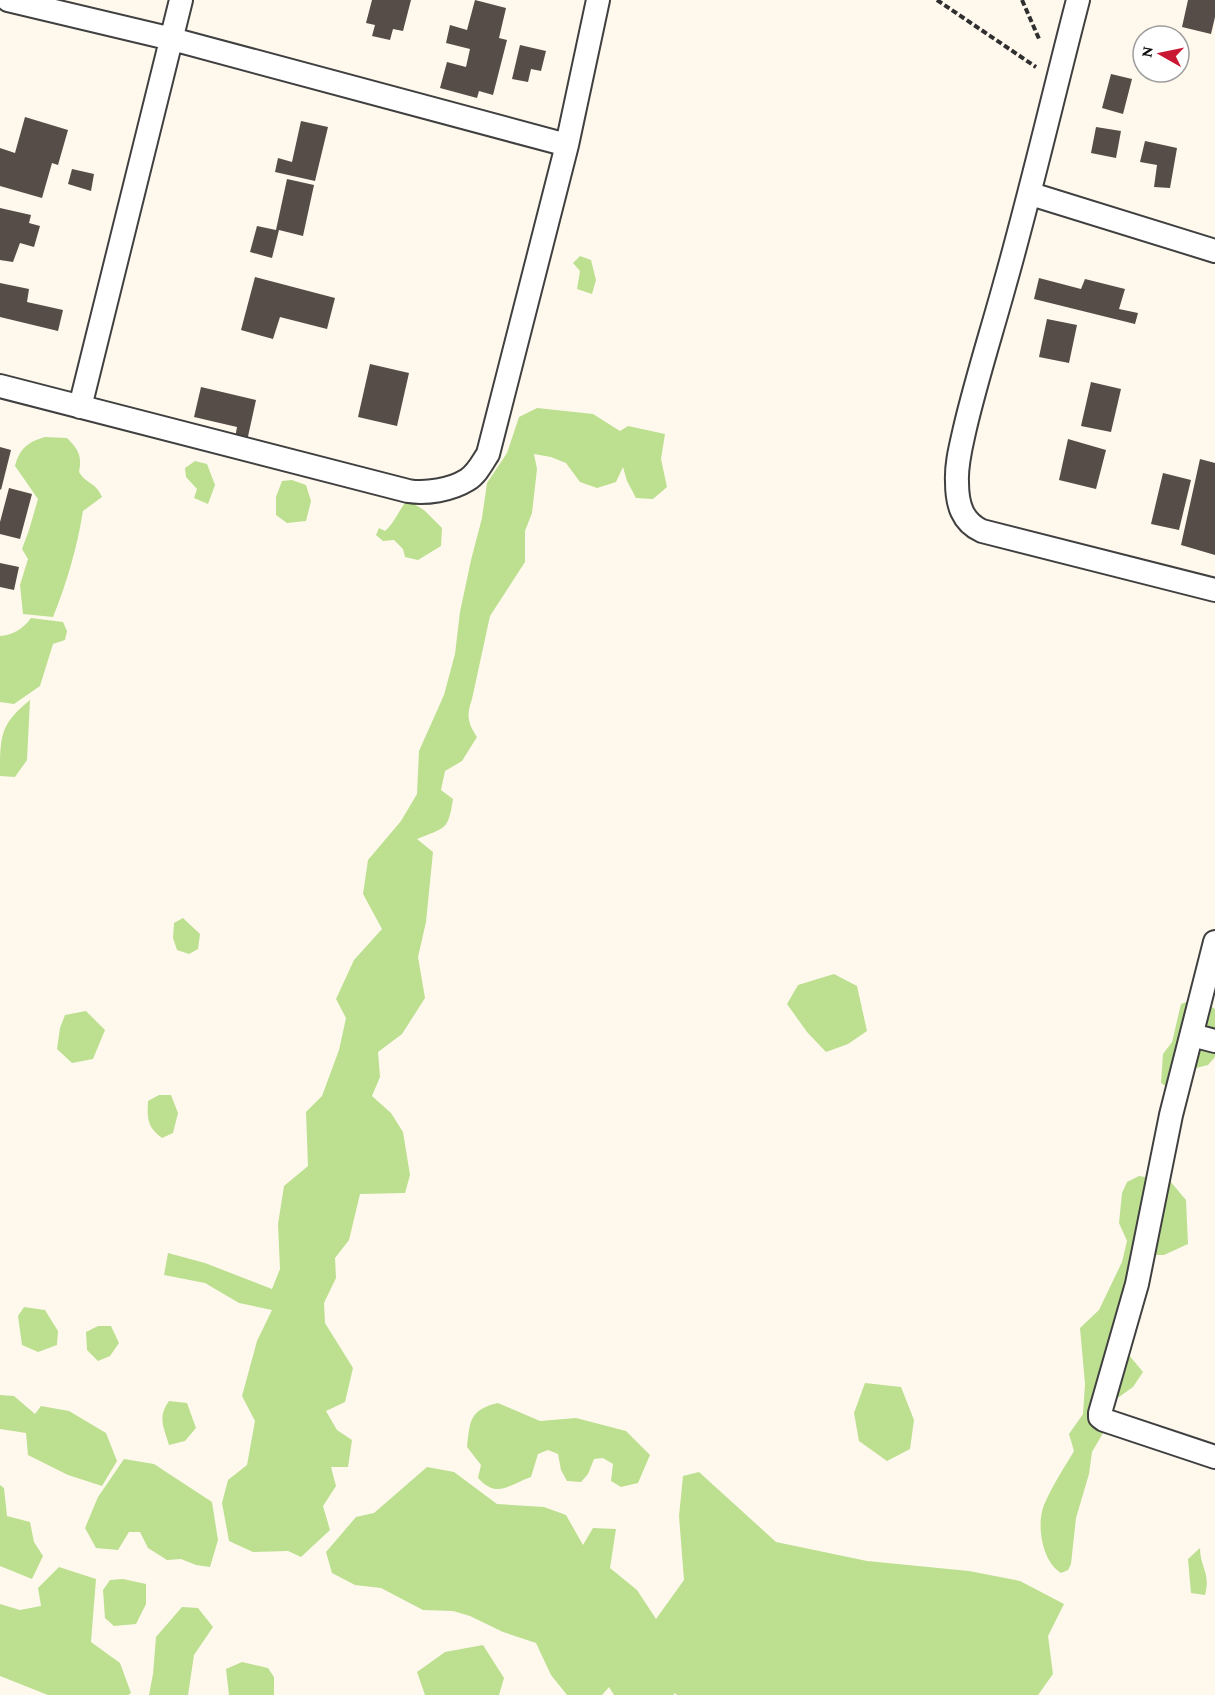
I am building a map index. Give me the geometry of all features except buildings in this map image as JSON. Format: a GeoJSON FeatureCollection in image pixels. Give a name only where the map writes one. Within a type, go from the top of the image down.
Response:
{"type":"FeatureCollection","features":[{"type":"Feature","properties":{"kind":"street"},"geometry":{"type":"LineString","coordinates":[[8,0],[172,39],[567,145]]}},
{"type":"Feature","properties":{"kind":"street"},"geometry":{"type":"LineString","coordinates":[[80,407],[181,0]]}},
{"type":"Feature","properties":{"kind":"street"},"geometry":{"type":"LineString","coordinates":[[0,386],[408,491],[434,492],[467,480],[488,454],[567,145],[598,0]]}},
{"type":"Feature","properties":{"kind":"street"},"geometry":{"type":"LineString","coordinates":[[1078,0],[1031,194],[969,412],[958,460],[958,497],[966,521],[982,531],[1215,590]]}},
{"type":"Feature","properties":{"kind":"street"},"geometry":{"type":"LineString","coordinates":[[1031,194],[1215,251]]}},
{"type":"Feature","properties":{"kind":"street"},"geometry":{"type":"LineString","coordinates":[[1215,942],[1171,1114],[1137,1284],[1100,1413],[1100,1417],[1104,1420],[1215,1457]]}},
{"type":"Feature","properties":{"kind":"street"},"geometry":{"type":"LineString","coordinates":[[1192,1035],[1215,1041]]}},
{"type":"Feature","properties":{"kind":"path"},"geometry":{"type":"LineString","coordinates":[[937,0],[1057,81]]}},
{"type":"Feature","properties":{"kind":"green space"},"geometry":{"type":"Polygon","coordinates":[[[580,256],[591,260],[596,280],[592,294],[577,289],[580,271],[573,263],[580,256]]]}},
{"type":"Feature","properties":{"kind":"green space"},"geometry":{"type":"Polygon","coordinates":[[[537,408],[593,414],[620,431],[628,426],[665,434],[661,459],[667,487],[653,499],[636,498],[623,467],[616,482],[597,488],[580,482],[566,463],[534,454],[537,469],[532,513],[525,531],[525,562],[490,616],[469,710],[470,723],[477,737],[462,761],[445,771],[441,790],[453,799],[447,823],[440,830],[417,839],[433,852],[426,922],[418,957],[425,998],[402,1034],[378,1052],[380,1077],[372,1096],[391,1113],[403,1132],[410,1175],[405,1193],[360,1194],[349,1240],[335,1258],[336,1278],[324,1303],[325,1323],[353,1368],[345,1402],[326,1411],[337,1430],[352,1440],[348,1467],[331,1467],[336,1486],[323,1506],[330,1530],[301,1557],[288,1551],[253,1552],[229,1541],[222,1503],[228,1480],[247,1465],[255,1421],[242,1396],[257,1341],[272,1310],[239,1303],[205,1283],[164,1275],[168,1253],[205,1263],[272,1289],[280,1269],[278,1224],[284,1186],[308,1166],[306,1112],[322,1096],[339,1050],[346,1018],[336,999],[354,960],[382,929],[363,894],[368,860],[401,821],[417,794],[419,751],[444,695],[455,654],[460,612],[482,518],[487,483],[507,453],[519,417],[537,408]]]}},
{"type":"Feature","properties":{"kind":"green space"},"geometry":{"type":"Polygon","coordinates":[[[45,437],[67,438],[71,442],[80,457],[79,472],[97,488],[102,497],[83,511],[71,565],[53,617],[23,614],[20,585],[28,559],[22,549],[38,499],[15,466],[19,455],[26,447],[45,437]]]}},
{"type":"Feature","properties":{"kind":"green space"},"geometry":{"type":"Polygon","coordinates":[[[195,461],[207,464],[215,485],[208,504],[194,498],[197,489],[186,477],[185,468],[195,461]]]}},
{"type":"Feature","properties":{"kind":"green space"},"geometry":{"type":"Polygon","coordinates":[[[292,480],[306,485],[311,501],[306,521],[287,523],[276,515],[276,497],[282,481],[292,480]]]}},
{"type":"Feature","properties":{"kind":"green space"},"geometry":{"type":"Polygon","coordinates":[[[407,500],[424,510],[442,528],[441,546],[418,560],[405,557],[403,549],[394,540],[383,541],[376,535],[379,528],[385,531],[407,500]]]}},
{"type":"Feature","properties":{"kind":"green space"},"geometry":{"type":"Polygon","coordinates":[[[31,618],[63,622],[67,631],[65,640],[53,644],[40,686],[14,704],[0,702],[0,636],[17,631],[31,618]]]}},
{"type":"Feature","properties":{"kind":"green space"},"geometry":{"type":"Polygon","coordinates":[[[30,700],[27,760],[15,777],[0,776],[0,751],[7,724],[30,700]]]}},
{"type":"Feature","properties":{"kind":"green space"},"geometry":{"type":"Polygon","coordinates":[[[183,918],[200,934],[198,949],[189,954],[177,950],[173,938],[174,923],[183,918]]]}},
{"type":"Feature","properties":{"kind":"green space"},"geometry":{"type":"Polygon","coordinates":[[[834,974],[857,986],[867,1031],[848,1044],[826,1052],[807,1032],[787,1004],[798,985],[834,974]]]}},
{"type":"Feature","properties":{"kind":"green space"},"geometry":{"type":"Polygon","coordinates":[[[1192,1000],[1215,1009],[1215,1057],[1208,1065],[1192,1069],[1173,1091],[1161,1083],[1163,1054],[1172,1042],[1181,1004],[1192,1000]]]}},
{"type":"Feature","properties":{"kind":"green space"},"geometry":{"type":"Polygon","coordinates":[[[86,1011],[105,1030],[93,1059],[72,1063],[57,1049],[60,1028],[65,1015],[86,1011]]]}},
{"type":"Feature","properties":{"kind":"green space"},"geometry":{"type":"Polygon","coordinates":[[[159,1095],[171,1095],[178,1113],[173,1133],[162,1138],[151,1126],[148,1112],[148,1101],[159,1095]]]}},
{"type":"Feature","properties":{"kind":"green space"},"geometry":{"type":"Polygon","coordinates":[[[1139,1176],[1170,1181],[1186,1200],[1188,1244],[1164,1255],[1135,1255],[1124,1349],[1143,1372],[1133,1387],[1119,1397],[1101,1394],[1110,1421],[1092,1452],[1089,1474],[1076,1518],[1071,1564],[1068,1570],[1061,1573],[1054,1568],[1045,1552],[1041,1532],[1042,1513],[1051,1491],[1074,1451],[1069,1434],[1083,1414],[1085,1384],[1080,1328],[1099,1310],[1122,1262],[1127,1241],[1119,1223],[1122,1193],[1127,1182],[1139,1176]]]}},
{"type":"Feature","properties":{"kind":"green space"},"geometry":{"type":"Polygon","coordinates":[[[24,1307],[45,1310],[58,1331],[57,1345],[38,1352],[22,1345],[18,1316],[24,1307]]]}},
{"type":"Feature","properties":{"kind":"green space"},"geometry":{"type":"Polygon","coordinates":[[[98,1326],[111,1326],[119,1343],[110,1356],[98,1361],[87,1350],[86,1332],[98,1326]]]}},
{"type":"Feature","properties":{"kind":"green space"},"geometry":{"type":"Polygon","coordinates":[[[865,1383],[901,1387],[914,1420],[910,1449],[887,1461],[859,1441],[854,1413],[865,1383]]]}},
{"type":"Feature","properties":{"kind":"green space"},"geometry":{"type":"Polygon","coordinates":[[[0,1395],[14,1396],[35,1414],[41,1406],[69,1411],[106,1433],[117,1461],[102,1486],[68,1475],[28,1455],[26,1433],[0,1429],[0,1395]]]}},
{"type":"Feature","properties":{"kind":"green space"},"geometry":{"type":"Polygon","coordinates":[[[169,1401],[187,1403],[196,1428],[185,1441],[169,1445],[162,1418],[169,1401]]]}},
{"type":"Feature","properties":{"kind":"green space"},"geometry":{"type":"Polygon","coordinates":[[[498,1403],[540,1421],[576,1418],[626,1431],[650,1455],[638,1483],[621,1487],[611,1481],[613,1464],[603,1458],[594,1459],[588,1474],[581,1482],[567,1481],[561,1470],[558,1454],[548,1450],[538,1454],[531,1477],[503,1488],[491,1488],[478,1478],[481,1465],[467,1447],[470,1423],[476,1413],[498,1403]]]}},
{"type":"Feature","properties":{"kind":"green space"},"geometry":{"type":"Polygon","coordinates":[[[124,1459],[154,1464],[212,1502],[218,1540],[210,1567],[181,1559],[167,1560],[148,1548],[140,1532],[129,1532],[118,1550],[96,1548],[85,1528],[98,1497],[124,1459]]]}},
{"type":"Feature","properties":{"kind":"green space"},"geometry":{"type":"Polygon","coordinates":[[[427,1467],[454,1472],[497,1504],[544,1507],[566,1515],[583,1545],[593,1528],[616,1529],[610,1568],[637,1590],[656,1619],[684,1580],[679,1516],[683,1476],[699,1472],[776,1542],[867,1561],[969,1571],[1020,1581],[1064,1604],[1048,1636],[1053,1674],[1038,1695],[677,1695],[675,1693],[673,1695],[614,1695],[609,1687],[602,1695],[567,1695],[551,1675],[536,1643],[453,1611],[423,1610],[381,1588],[355,1585],[332,1573],[326,1552],[356,1517],[374,1513],[427,1467]]]}},
{"type":"Feature","properties":{"kind":"green space"},"geometry":{"type":"Polygon","coordinates":[[[0,1485],[4,1488],[7,1516],[30,1522],[34,1542],[43,1556],[32,1579],[0,1566],[0,1485]]]}},
{"type":"Feature","properties":{"kind":"green space"},"geometry":{"type":"Polygon","coordinates":[[[1200,1548],[1207,1581],[1205,1595],[1191,1593],[1188,1559],[1200,1548]]]}},
{"type":"Feature","properties":{"kind":"green space"},"geometry":{"type":"Polygon","coordinates":[[[59,1567],[96,1579],[91,1642],[120,1663],[131,1693],[128,1695],[48,1695],[0,1676],[0,1604],[20,1610],[41,1606],[38,1588],[59,1567]]]}},
{"type":"Feature","properties":{"kind":"green space"},"geometry":{"type":"Polygon","coordinates":[[[123,1579],[146,1584],[146,1604],[136,1624],[114,1626],[105,1618],[103,1590],[110,1580],[123,1579]]]}},
{"type":"Feature","properties":{"kind":"green space"},"geometry":{"type":"Polygon","coordinates":[[[182,1607],[198,1608],[213,1627],[194,1655],[188,1695],[149,1695],[156,1637],[182,1607]]]}},
{"type":"Feature","properties":{"kind":"green space"},"geometry":{"type":"Polygon","coordinates":[[[483,1645],[504,1678],[499,1695],[425,1695],[417,1672],[445,1652],[483,1645]]]}},
{"type":"Feature","properties":{"kind":"green space"},"geometry":{"type":"Polygon","coordinates":[[[242,1662],[268,1668],[274,1677],[274,1695],[229,1695],[226,1669],[242,1662]]]}}]}
